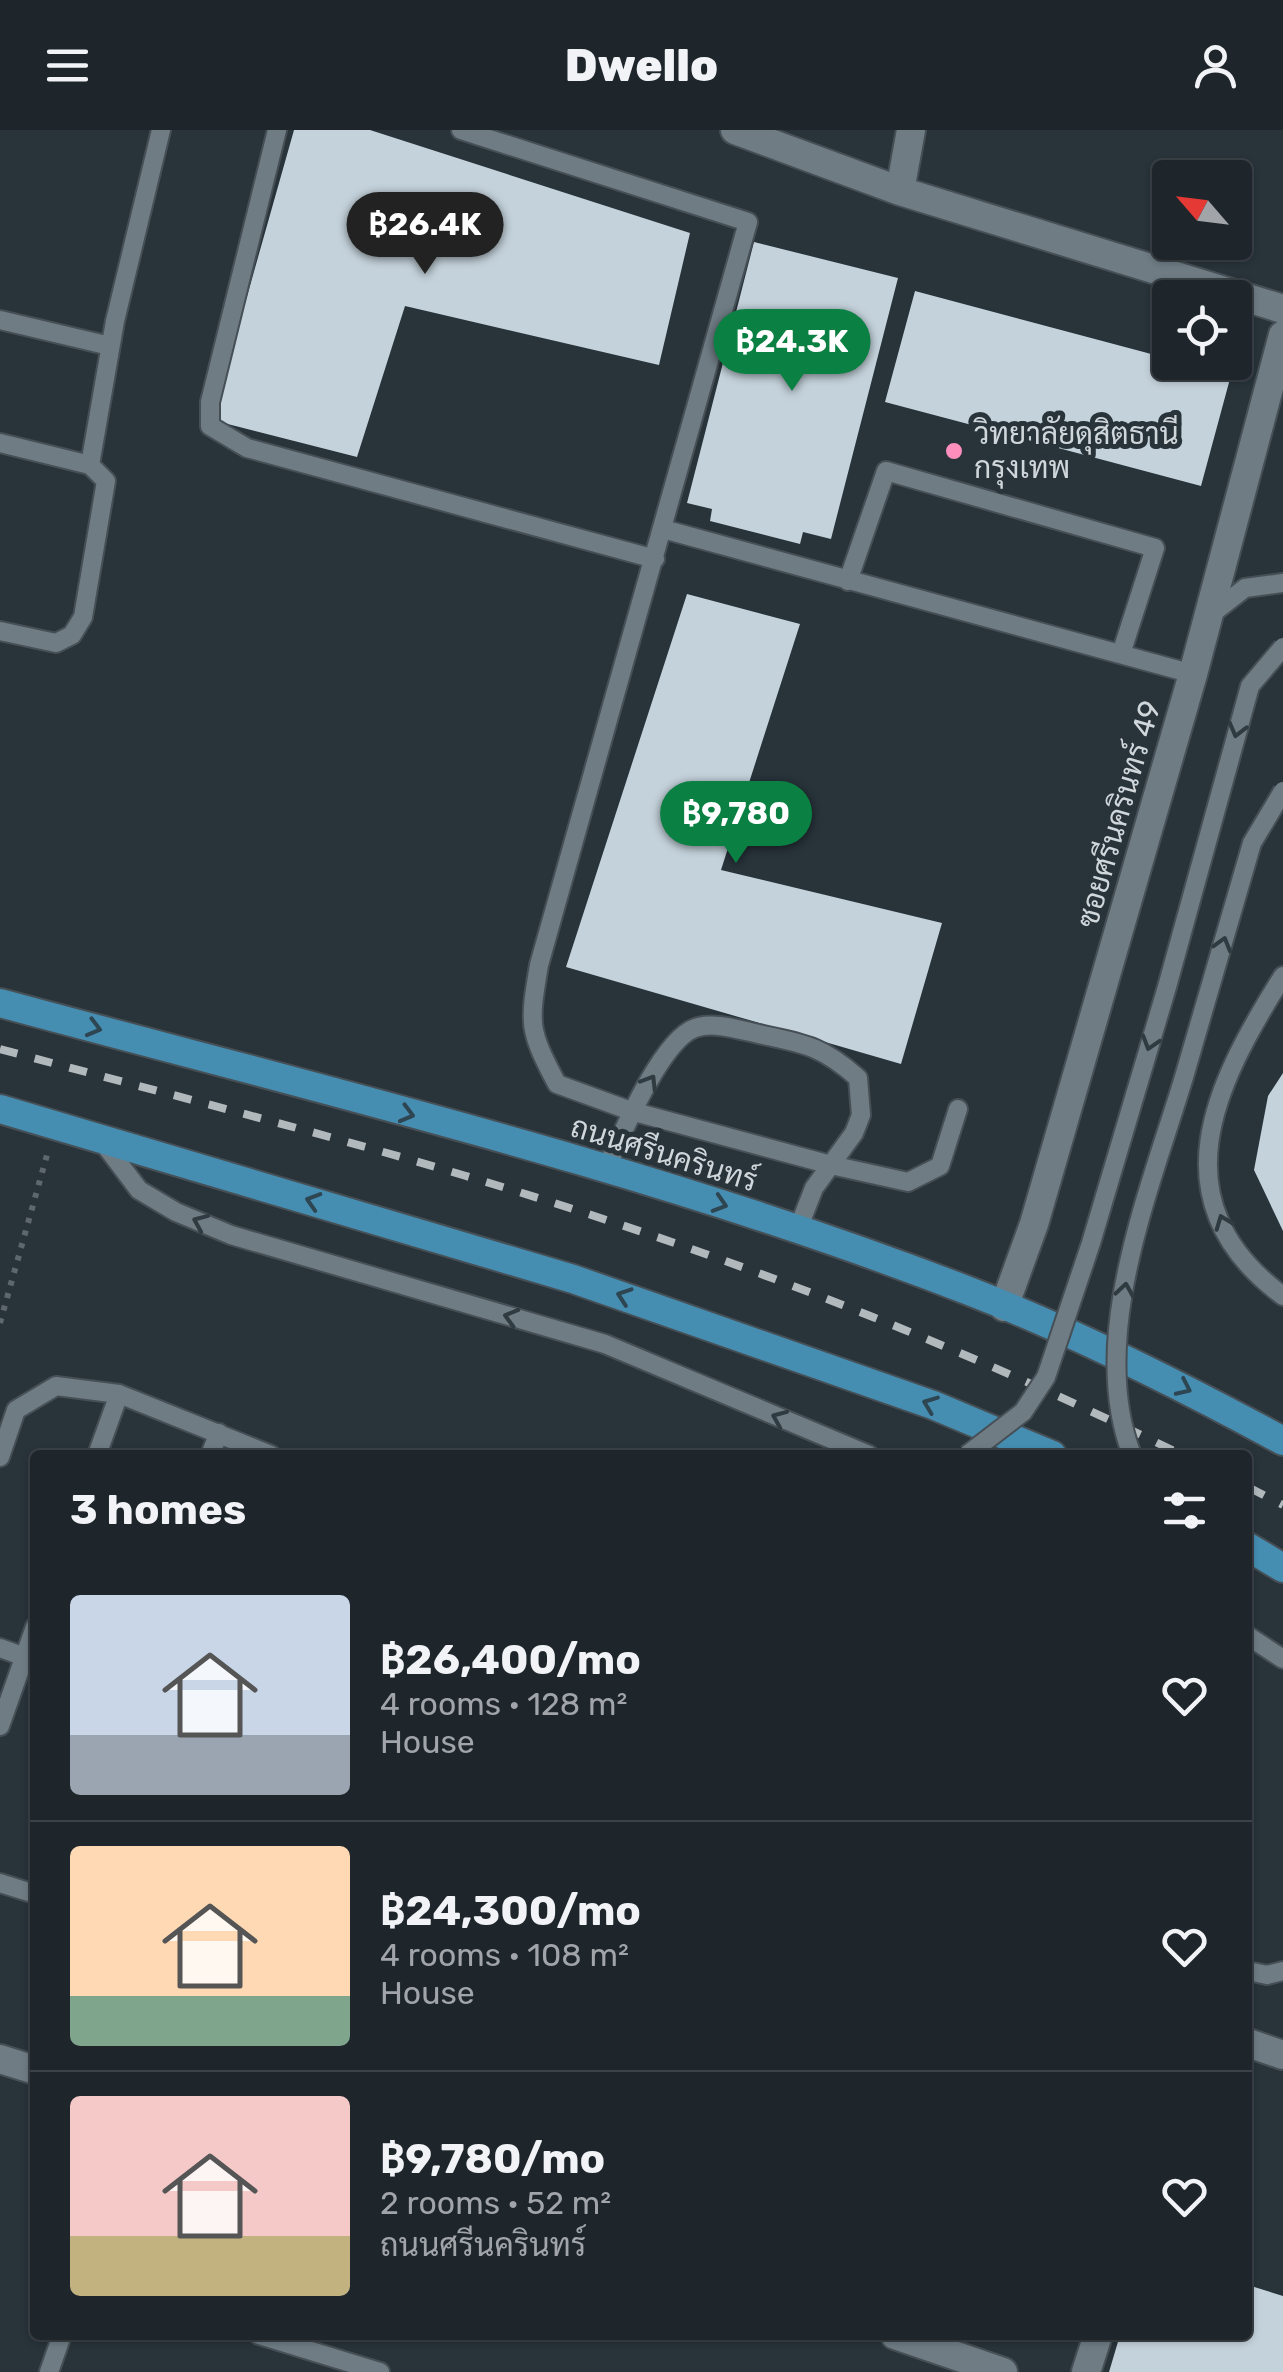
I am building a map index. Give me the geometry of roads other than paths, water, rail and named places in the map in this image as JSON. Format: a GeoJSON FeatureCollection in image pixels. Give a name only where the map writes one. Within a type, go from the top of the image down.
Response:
{"type":"FeatureCollection","features":[{"type":"Feature","properties":{"kind":"main road","name":"ถนนศรีนครินทร์"},"geometry":{"type":"LineString","coordinates":[[0,1002],[606,1168],[798,1229],[1004,1307],[1192,1392],[1283,1440]]}},
{"type":"Feature","properties":{"kind":"main road"},"geometry":{"type":"LineString","coordinates":[[0,1109],[573,1278],[933,1405],[1040,1450]]}},
{"type":"Feature","properties":{"kind":"main road"},"geometry":{"type":"LineString","coordinates":[[1252,1550],[1283,1568]]}},
{"type":"Feature","properties":{"kind":"street"},"geometry":{"type":"LineString","coordinates":[[900,191],[911,130]]}},
{"type":"Feature","properties":{"kind":"street"},"geometry":{"type":"LineString","coordinates":[[740,131],[900,191],[1283,309]]}},
{"type":"Feature","properties":{"kind":"street","name":"ซอยศรีนครินทร์ 49"},"geometry":{"type":"LineString","coordinates":[[1004,1307],[1034,1224],[1193,674],[1279,368],[1283,335]]}},
{"type":"Feature","properties":{"kind":"street"},"geometry":{"type":"LineString","coordinates":[[1252,2044],[1283,2055]]}},
{"type":"Feature","properties":{"kind":"street"},"geometry":{"type":"LineString","coordinates":[[0,2059],[30,2068]]}},
{"type":"Feature","properties":{"kind":"street"},"geometry":{"type":"LineString","coordinates":[[910,2340],[1003,2372]]}},
{"type":"Feature","properties":{"kind":"street"},"geometry":{"type":"LineString","coordinates":[[1086,2372],[1096,2340]]}},
{"type":"Feature","properties":{"kind":"lane"},"geometry":{"type":"LineString","coordinates":[[90,465],[110,346],[160,130]]}},
{"type":"Feature","properties":{"kind":"lane"},"geometry":{"type":"LineString","coordinates":[[277,130],[210,402],[210,426],[247,448],[655,559]]}},
{"type":"Feature","properties":{"kind":"lane"},"geometry":{"type":"LineString","coordinates":[[461,130],[748,222],[539,965],[530,1020],[540,1051],[557,1084],[631,1111],[908,1182],[940,1166],[958,1109]]}},
{"type":"Feature","properties":{"kind":"lane"},"geometry":{"type":"LineString","coordinates":[[0,320],[110,346]]}},
{"type":"Feature","properties":{"kind":"lane"},"geometry":{"type":"LineString","coordinates":[[0,443],[90,465],[106,481],[83,617],[72,635],[56,643],[0,631]]}},
{"type":"Feature","properties":{"kind":"lane"},"geometry":{"type":"LineString","coordinates":[[848,581],[886,471],[1155,548],[1121,654]]}},
{"type":"Feature","properties":{"kind":"lane"},"geometry":{"type":"LineString","coordinates":[[663,530],[1193,674]]}},
{"type":"Feature","properties":{"kind":"lane"},"geometry":{"type":"LineString","coordinates":[[1208,616],[1245,588],[1283,582]]}},
{"type":"Feature","properties":{"kind":"lane"},"geometry":{"type":"LineString","coordinates":[[973,1450],[1024,1412],[1046,1377],[1091,1243],[1162,1005],[1250,686],[1283,647]]}},
{"type":"Feature","properties":{"kind":"lane"},"geometry":{"type":"LineString","coordinates":[[1130,1450],[1121,1427],[1116,1345],[1130,1255],[1252,843],[1283,790]]}},
{"type":"Feature","properties":{"kind":"lane"},"geometry":{"type":"LineString","coordinates":[[1283,976],[1231,1066],[1216,1104],[1207,1162],[1212,1192],[1228,1237],[1260,1279],[1283,1296]]}},
{"type":"Feature","properties":{"kind":"lane"},"geometry":{"type":"LineString","coordinates":[[606,1168],[631,1111],[668,1053],[692,1028],[713,1025],[828,1052],[858,1078],[861,1115],[814,1188],[798,1229]]}},
{"type":"Feature","properties":{"kind":"lane"},"geometry":{"type":"LineString","coordinates":[[99,1137],[140,1190],[176,1212],[231,1235],[605,1344],[857,1450]]}},
{"type":"Feature","properties":{"kind":"lane"},"geometry":{"type":"LineString","coordinates":[[0,1457],[16,1410],[56,1386],[119,1394],[259,1450]]}},
{"type":"Feature","properties":{"kind":"lane"},"geometry":{"type":"LineString","coordinates":[[99,1450],[119,1394]]}},
{"type":"Feature","properties":{"kind":"lane"},"geometry":{"type":"LineString","coordinates":[[212,1450],[218,1433]]}},
{"type":"Feature","properties":{"kind":"lane"},"geometry":{"type":"LineString","coordinates":[[1252,1639],[1283,1659]]}},
{"type":"Feature","properties":{"kind":"lane"},"geometry":{"type":"LineString","coordinates":[[0,1648],[30,1659],[0,1726]]}},
{"type":"Feature","properties":{"kind":"lane"},"geometry":{"type":"LineString","coordinates":[[0,1884],[30,1893]]}},
{"type":"Feature","properties":{"kind":"lane"},"geometry":{"type":"LineString","coordinates":[[1252,1972],[1267,1975],[1283,1971]]}},
{"type":"Feature","properties":{"kind":"lane"},"geometry":{"type":"LineString","coordinates":[[49,2372],[60,2340]]}},
{"type":"Feature","properties":{"kind":"lane"},"geometry":{"type":"LineString","coordinates":[[273,2340],[339,2366],[380,2372]]}},
{"type":"Feature","properties":{"kind":"railway"},"geometry":{"type":"LineString","coordinates":[[0,1049],[408,1159],[649,1234],[919,1336],[1172,1450]]}},
{"type":"Feature","properties":{"kind":"railway"},"geometry":{"type":"LineString","coordinates":[[1252,1489],[1283,1505]]}},
{"type":"Feature","properties":{"kind":"place","name":"วิทยาลัยดุสิตธานี กรุงเทพ"},"geometry":{"type":"Point","coordinates":[954,451]}}]}
